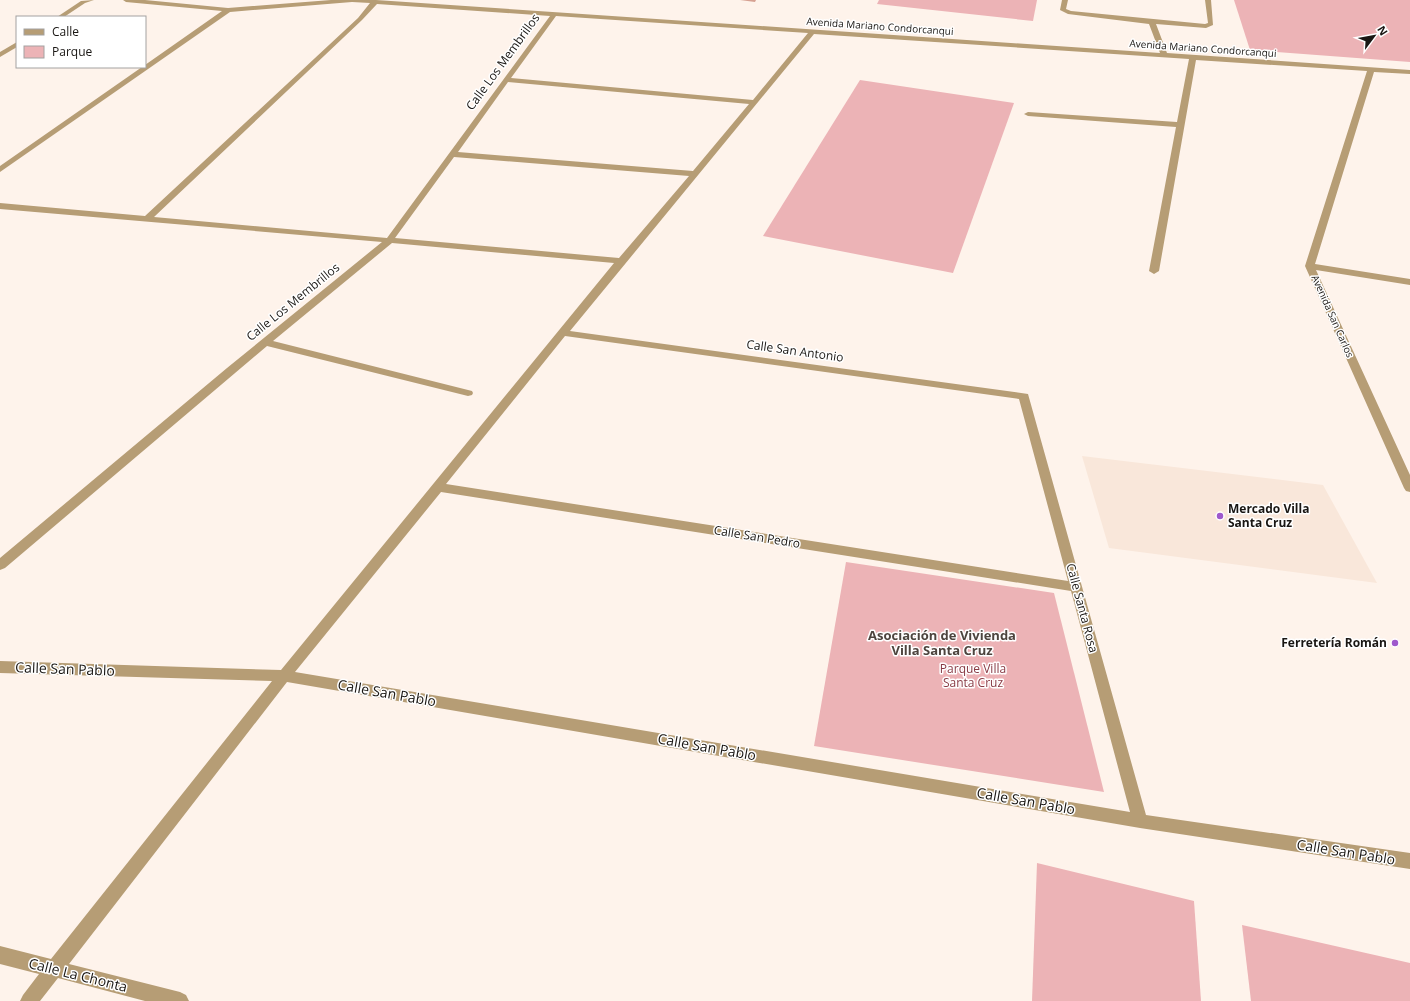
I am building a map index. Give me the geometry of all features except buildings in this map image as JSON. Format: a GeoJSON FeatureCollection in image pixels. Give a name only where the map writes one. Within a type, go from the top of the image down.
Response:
{"type":"FeatureCollection","features":[{"type":"Feature","properties":{"kind":"street"},"geometry":{"type":"LineString","coordinates":[[62,16],[83,2],[91,0]]}},
{"type":"Feature","properties":{"kind":"street"},"geometry":{"type":"LineString","coordinates":[[126,0],[228,10],[355,0]]}},
{"type":"Feature","properties":{"kind":"street","name":"Avenida Mariano Condorcanqui"},"geometry":{"type":"LineString","coordinates":[[348,0],[1410,72]]}},
{"type":"Feature","properties":{"kind":"street"},"geometry":{"type":"LineString","coordinates":[[1065,0],[1063,10],[1065,12],[1152,22],[1210,25],[1208,0]]}},
{"type":"Feature","properties":{"kind":"street"},"geometry":{"type":"LineString","coordinates":[[147,219],[360,19],[375,2]]}},
{"type":"Feature","properties":{"kind":"street"},"geometry":{"type":"LineString","coordinates":[[146,68],[228,10]]}},
{"type":"Feature","properties":{"kind":"street","name":"Calle Los Membrillos"},"geometry":{"type":"LineString","coordinates":[[0,564],[265,342],[389,241],[554,14]]}},
{"type":"Feature","properties":{"kind":"street"},"geometry":{"type":"LineString","coordinates":[[1152,22],[1164,55]]}},
{"type":"Feature","properties":{"kind":"street"},"geometry":{"type":"LineString","coordinates":[[29,1001],[284,676],[621,261],[813,31]]}},
{"type":"Feature","properties":{"kind":"street"},"geometry":{"type":"LineString","coordinates":[[0,55],[16,45]]}},
{"type":"Feature","properties":{"kind":"street"},"geometry":{"type":"LineString","coordinates":[[1154,271],[1193,57]]}},
{"type":"Feature","properties":{"kind":"street"},"geometry":{"type":"LineString","coordinates":[[0,170],[145,68]]}},
{"type":"Feature","properties":{"kind":"street","name":"Avenida San Carlos"},"geometry":{"type":"LineString","coordinates":[[1371,69],[1310,266],[1410,488]]}},
{"type":"Feature","properties":{"kind":"street"},"geometry":{"type":"LineString","coordinates":[[506,80],[755,102]]}},
{"type":"Feature","properties":{"kind":"street"},"geometry":{"type":"LineString","coordinates":[[1028,114],[1180,125]]}},
{"type":"Feature","properties":{"kind":"street"},"geometry":{"type":"LineString","coordinates":[[452,154],[695,174]]}},
{"type":"Feature","properties":{"kind":"street"},"geometry":{"type":"LineString","coordinates":[[0,206],[621,261]]}},
{"type":"Feature","properties":{"kind":"street"},"geometry":{"type":"LineString","coordinates":[[1310,266],[1410,282]]}},
{"type":"Feature","properties":{"kind":"street","name":"Calle San Antonio"},"geometry":{"type":"LineString","coordinates":[[562,333],[1024,396]]}},
{"type":"Feature","properties":{"kind":"street"},"geometry":{"type":"LineString","coordinates":[[265,342],[468,393]]}},
{"type":"Feature","properties":{"kind":"street","name":"Calle Santa Rosa"},"geometry":{"type":"LineString","coordinates":[[1024,396],[1140,820]]}},
{"type":"Feature","properties":{"kind":"street","name":"Calle San Pedro"},"geometry":{"type":"LineString","coordinates":[[438,487],[1076,587]]}},
{"type":"Feature","properties":{"kind":"street","name":"Calle San Pablo"},"geometry":{"type":"LineString","coordinates":[[0,667],[284,676],[1140,820],[1410,861]]}},
{"type":"Feature","properties":{"kind":"street","name":"Calle La Chonta"},"geometry":{"type":"LineString","coordinates":[[0,955],[180,1001]]}},
{"type":"Feature","properties":{"kind":"shaded area","name":"Mercado Villa Santa Cruz"},"geometry":{"type":"Polygon","coordinates":[[[1082,456],[1323,485],[1377,583],[1109,548],[1082,456]]]}},
{"type":"Feature","properties":{"kind":"green space"},"geometry":{"type":"Polygon","coordinates":[[[879,0],[1037,0],[1033,21],[877,4],[879,0]]]}},
{"type":"Feature","properties":{"kind":"green space"},"geometry":{"type":"Polygon","coordinates":[[[1234,0],[1410,0],[1410,62],[1250,50],[1234,0]]]}},
{"type":"Feature","properties":{"kind":"green space"},"geometry":{"type":"Polygon","coordinates":[[[860,80],[1014,103],[953,273],[763,236],[860,80]]]}},
{"type":"Feature","properties":{"kind":"green space","name":"Parque Villa Santa Cruz"},"geometry":{"type":"Polygon","coordinates":[[[846,562],[1054,593],[1104,792],[814,746],[846,562]]]}},
{"type":"Feature","properties":{"kind":"green space"},"geometry":{"type":"Polygon","coordinates":[[[1037,863],[1194,901],[1201,1001],[1032,1001],[1037,863]]]}},
{"type":"Feature","properties":{"kind":"green space"},"geometry":{"type":"Polygon","coordinates":[[[1242,925],[1410,963],[1410,1001],[1251,1001],[1242,925]]]}},
{"type":"Feature","properties":{"kind":"place","name":"Mercado Villa Santa Cruz"},"geometry":{"type":"Point","coordinates":[1220,516]}},
{"type":"Feature","properties":{"kind":"place","name":"Ferretería Román"},"geometry":{"type":"Point","coordinates":[1395,643]}},
{"type":"Feature","properties":{"kind":"district","name":"Asociación de Vivienda Villa Santa Cruz"},"geometry":{"type":"Point","coordinates":[942,642]}}]}
